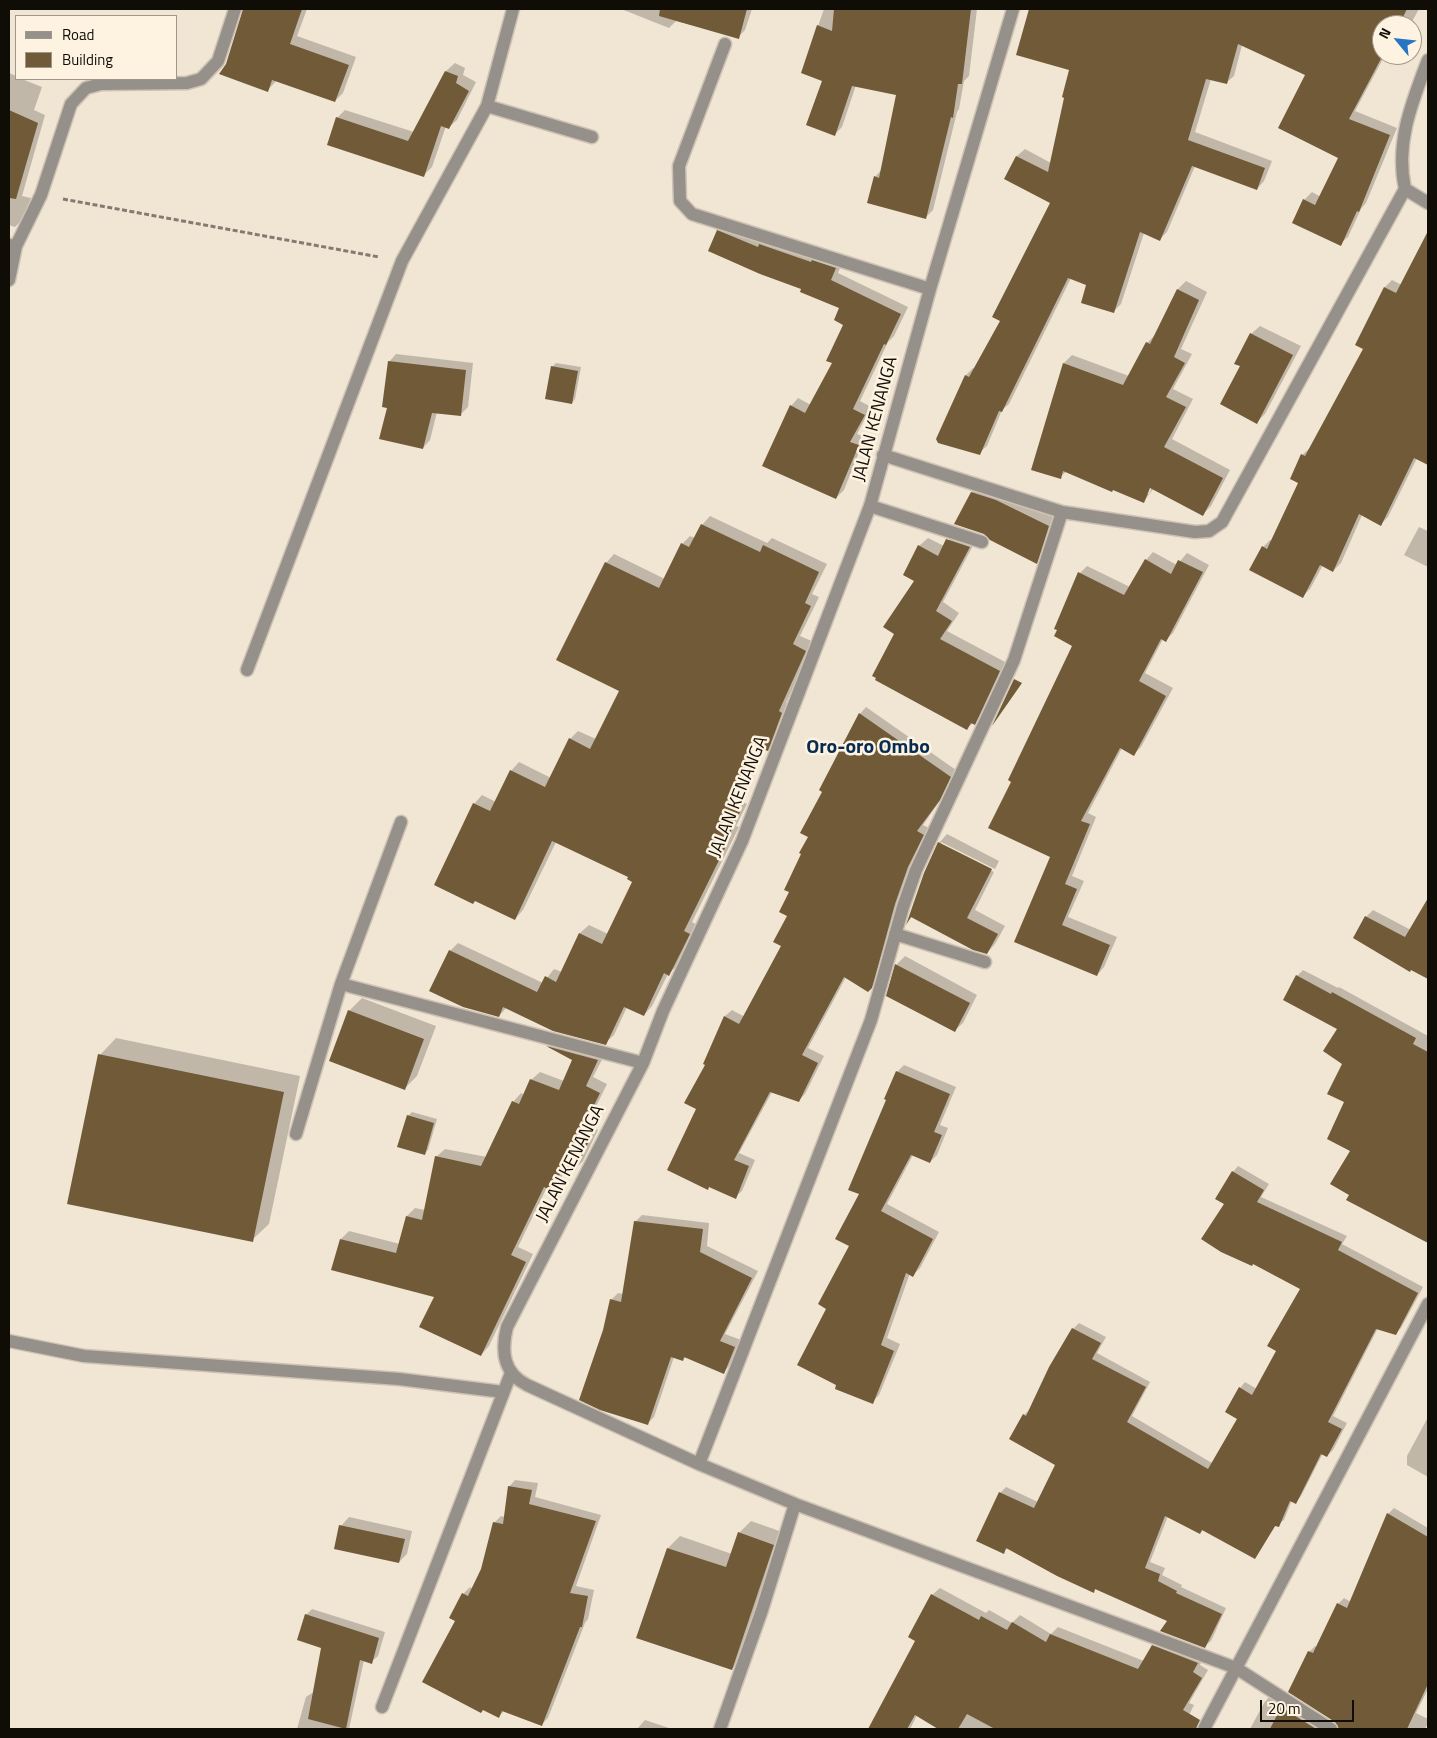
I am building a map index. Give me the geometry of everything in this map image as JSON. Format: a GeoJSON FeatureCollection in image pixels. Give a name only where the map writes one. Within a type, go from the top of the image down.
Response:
{"type":"FeatureCollection","features":[{"type":"Feature","properties":{"kind":"street"},"geometry":{"type":"LineString","coordinates":[[9,280],[12,246],[41,195],[72,104],[86,88],[114,83],[187,83],[201,79],[218,60],[235,9]]}},
{"type":"Feature","properties":{"kind":"street"},"geometry":{"type":"LineString","coordinates":[[247,670],[402,261],[487,106],[513,9]]}},
{"type":"Feature","properties":{"kind":"street","name":"JALAN KENANGA"},"geometry":{"type":"LineString","coordinates":[[511,1373],[505,1362],[504,1351],[507,1326],[643,1062],[663,1011],[742,841],[870,506],[930,289],[1013,9]]}},
{"type":"Feature","properties":{"kind":"street"},"geometry":{"type":"LineString","coordinates":[[725,44],[679,166],[680,201],[692,214],[930,289]]}},
{"type":"Feature","properties":{"kind":"street"},"geometry":{"type":"LineString","coordinates":[[884,455],[1062,512],[1195,532],[1208,530],[1222,522],[1405,189],[1401,168],[1403,140],[1410,108],[1428,60]]}},
{"type":"Feature","properties":{"kind":"street"},"geometry":{"type":"LineString","coordinates":[[487,106],[592,137]]}},
{"type":"Feature","properties":{"kind":"street"},"geometry":{"type":"LineString","coordinates":[[1405,189],[1428,203]]}},
{"type":"Feature","properties":{"kind":"street"},"geometry":{"type":"LineString","coordinates":[[870,506],[982,542]]}},
{"type":"Feature","properties":{"kind":"street"},"geometry":{"type":"LineString","coordinates":[[699,1464],[871,1020],[895,934],[916,870],[1014,660],[1062,512]]}},
{"type":"Feature","properties":{"kind":"street"},"geometry":{"type":"LineString","coordinates":[[296,1134],[341,984],[401,822]]}},
{"type":"Feature","properties":{"kind":"street"},"geometry":{"type":"LineString","coordinates":[[895,934],[985,962]]}},
{"type":"Feature","properties":{"kind":"street"},"geometry":{"type":"LineString","coordinates":[[341,984],[643,1062]]}},
{"type":"Feature","properties":{"kind":"street"},"geometry":{"type":"LineString","coordinates":[[1204,1729],[1428,1304]]}},
{"type":"Feature","properties":{"kind":"street"},"geometry":{"type":"LineString","coordinates":[[9,1341],[84,1356],[399,1379],[503,1392]]}},
{"type":"Feature","properties":{"kind":"street"},"geometry":{"type":"LineString","coordinates":[[382,1707],[511,1373],[527,1385],[699,1464],[795,1504],[1236,1668],[1331,1729]]}},
{"type":"Feature","properties":{"kind":"street"},"geometry":{"type":"LineString","coordinates":[[720,1729],[762,1610],[795,1504]]}},
{"type":"Feature","properties":{"kind":"path"},"geometry":{"type":"LineString","coordinates":[[41,195],[402,261]]}},
{"type":"Feature","properties":{"kind":"building"},"geometry":{"type":"Polygon","coordinates":[[[243,9],[302,9],[290,44],[349,65],[335,102],[272,80],[268,92],[219,74],[226,64],[243,9]]]}},
{"type":"Feature","properties":{"kind":"building"},"geometry":{"type":"Polygon","coordinates":[[[660,9],[747,9],[739,39],[659,16],[660,9]]]}},
{"type":"Feature","properties":{"kind":"building"},"geometry":{"type":"Polygon","coordinates":[[[834,9],[971,9],[962,84],[958,84],[953,118],[951,117],[926,219],[867,203],[874,176],[879,178],[896,95],[852,86],[835,136],[806,125],[822,81],[801,73],[817,25],[832,31],[834,9]]]}},
{"type":"Feature","properties":{"kind":"building"},"geometry":{"type":"Polygon","coordinates":[[[1029,9],[1407,9],[1404,15],[1372,15],[1372,65],[1378,65],[1349,119],[1390,135],[1359,212],[1357,211],[1341,246],[1292,223],[1303,199],[1315,205],[1338,158],[1278,128],[1305,75],[1238,44],[1227,84],[1206,79],[1188,140],[1265,168],[1257,190],[1192,166],[1160,241],[1140,232],[1114,313],[1081,303],[1086,285],[1068,278],[1002,412],[999,411],[980,455],[938,443],[936,439],[965,375],[969,377],[1000,321],[992,317],[1050,203],[1004,179],[1016,156],[1048,172],[1069,70],[1016,55],[1029,9]]]}},
{"type":"Feature","properties":{"kind":"building"},"geometry":{"type":"Polygon","coordinates":[[[445,71],[458,76],[456,83],[469,91],[449,129],[441,126],[424,177],[327,145],[336,117],[408,141],[445,71]]]}},
{"type":"Feature","properties":{"kind":"building"},"geometry":{"type":"Polygon","coordinates":[[[9,110],[38,123],[16,199],[9,198],[9,110]]]}},
{"type":"Feature","properties":{"kind":"building"},"geometry":{"type":"Polygon","coordinates":[[[717,230],[758,247],[759,244],[811,262],[812,260],[836,268],[831,280],[901,314],[886,345],[884,344],[853,409],[865,415],[850,442],[859,445],[836,499],[762,466],[790,405],[805,413],[832,363],[826,361],[843,325],[834,320],[839,308],[800,292],[801,289],[760,274],[708,251],[717,230]]]}},
{"type":"Feature","properties":{"kind":"building"},"geometry":{"type":"Polygon","coordinates":[[[1428,231],[1428,465],[1414,458],[1381,526],[1359,514],[1333,572],[1320,565],[1303,598],[1249,570],[1262,546],[1267,549],[1298,483],[1290,479],[1301,454],[1305,456],[1363,349],[1355,345],[1384,287],[1396,293],[1428,231]]]}},
{"type":"Feature","properties":{"kind":"building"},"geometry":{"type":"Polygon","coordinates":[[[1177,289],[1199,300],[1174,357],[1185,363],[1166,397],[1186,407],[1164,447],[1223,478],[1203,516],[1150,488],[1144,503],[1113,490],[1112,492],[1063,471],[1061,479],[1031,470],[1063,363],[1123,385],[1146,342],[1150,344],[1177,289]]]}},
{"type":"Feature","properties":{"kind":"building"},"geometry":{"type":"Polygon","coordinates":[[[1250,333],[1293,355],[1257,424],[1220,404],[1240,366],[1234,364],[1250,333]]]}},
{"type":"Feature","properties":{"kind":"building"},"geometry":{"type":"Polygon","coordinates":[[[388,361],[466,370],[461,416],[432,413],[423,449],[379,439],[387,408],[382,407],[388,361]]]}},
{"type":"Feature","properties":{"kind":"building"},"geometry":{"type":"Polygon","coordinates":[[[551,366],[578,371],[572,404],[545,399],[551,366]]]}},
{"type":"Feature","properties":{"kind":"building"},"geometry":{"type":"Polygon","coordinates":[[[971,492],[996,500],[1049,526],[1037,564],[990,540],[984,534],[954,524],[971,492]]]}},
{"type":"Feature","properties":{"kind":"building"},"geometry":{"type":"Polygon","coordinates":[[[701,524],[760,552],[763,545],[819,572],[805,603],[811,606],[793,644],[806,651],[779,711],[782,713],[768,751],[760,748],[731,808],[740,812],[729,835],[731,836],[684,931],[690,934],[669,976],[664,973],[644,1016],[624,1007],[606,1045],[553,1031],[503,1007],[499,1017],[463,1007],[429,991],[449,950],[537,992],[545,976],[556,982],[579,933],[602,944],[632,882],[627,879],[628,877],[552,841],[515,920],[475,901],[473,904],[434,885],[473,803],[490,811],[510,770],[545,787],[569,738],[590,749],[619,691],[556,660],[605,562],[659,588],[681,543],[689,547],[701,524]]]}},
{"type":"Feature","properties":{"kind":"building"},"geometry":{"type":"Polygon","coordinates":[[[946,539],[970,547],[936,611],[952,621],[940,639],[1000,671],[975,725],[971,723],[967,730],[875,680],[876,678],[872,676],[894,634],[883,627],[914,581],[903,575],[918,545],[938,556],[946,539]]]}},
{"type":"Feature","properties":{"kind":"building"},"geometry":{"type":"Polygon","coordinates":[[[1145,559],[1171,574],[1178,560],[1203,572],[1166,642],[1161,639],[1139,681],[1166,696],[1134,756],[1120,748],[1081,821],[1090,824],[1065,884],[1077,889],[1062,925],[1110,945],[1097,976],[1014,942],[1050,857],[988,828],[1011,782],[1008,780],[1072,646],[1054,636],[1057,630],[1054,629],[1078,572],[1124,595],[1145,559]]]}},
{"type":"Feature","properties":{"kind":"building"},"geometry":{"type":"Polygon","coordinates":[[[1014,679],[1022,683],[992,726],[1014,679]]]}},
{"type":"Feature","properties":{"kind":"building"},"geometry":{"type":"Polygon","coordinates":[[[859,713],[951,777],[940,800],[917,831],[924,835],[908,867],[895,904],[872,988],[868,992],[844,977],[802,1055],[818,1063],[799,1102],[770,1092],[734,1160],[749,1166],[736,1199],[709,1187],[708,1190],[667,1170],[696,1109],[684,1103],[705,1065],[703,1064],[724,1016],[739,1024],[781,946],[773,942],[787,916],[779,912],[789,892],[784,890],[801,854],[799,853],[808,837],[800,833],[822,792],[819,790],[859,713]]]}},
{"type":"Feature","properties":{"kind":"building"},"geometry":{"type":"Polygon","coordinates":[[[938,842],[992,869],[967,918],[998,934],[987,954],[973,950],[911,917],[906,925],[924,873],[938,842]]]}},
{"type":"Feature","properties":{"kind":"building"},"geometry":{"type":"Polygon","coordinates":[[[1428,898],[1428,979],[1411,970],[1410,972],[1353,938],[1365,916],[1405,937],[1428,898]]]}},
{"type":"Feature","properties":{"kind":"building"},"geometry":{"type":"Polygon","coordinates":[[[895,964],[970,1003],[955,1032],[886,996],[895,964]]]}},
{"type":"Feature","properties":{"kind":"building"},"geometry":{"type":"Polygon","coordinates":[[[1296,975],[1331,994],[1332,992],[1416,1038],[1413,1044],[1428,1052],[1428,1243],[1346,1200],[1349,1195],[1330,1184],[1350,1151],[1327,1139],[1344,1102],[1327,1094],[1342,1064],[1323,1051],[1337,1029],[1283,1000],[1296,975]]]}},
{"type":"Feature","properties":{"kind":"building"},"geometry":{"type":"Polygon","coordinates":[[[348,1010],[424,1039],[405,1090],[329,1061],[348,1010]]]}},
{"type":"Feature","properties":{"kind":"building"},"geometry":{"type":"Polygon","coordinates":[[[546,1046],[598,1060],[586,1086],[600,1093],[580,1134],[590,1139],[575,1171],[564,1165],[552,1191],[544,1187],[511,1255],[526,1262],[481,1356],[419,1327],[434,1297],[331,1270],[340,1239],[396,1253],[406,1216],[422,1220],[435,1156],[481,1166],[512,1101],[519,1104],[530,1079],[559,1090],[572,1060],[546,1046]]]}},
{"type":"Feature","properties":{"kind":"building"},"geometry":{"type":"Polygon","coordinates":[[[98,1054],[284,1092],[253,1242],[67,1204],[98,1054]]]}},
{"type":"Feature","properties":{"kind":"building"},"geometry":{"type":"Polygon","coordinates":[[[896,1071],[950,1094],[934,1132],[942,1135],[930,1163],[911,1155],[881,1211],[933,1239],[913,1277],[906,1273],[881,1345],[894,1351],[873,1404],[835,1389],[836,1385],[797,1365],[826,1309],[818,1304],[849,1246],[835,1239],[859,1194],[848,1190],[886,1100],[884,1099],[896,1071]]]}},
{"type":"Feature","properties":{"kind":"building"},"geometry":{"type":"Polygon","coordinates":[[[407,1115],[434,1123],[425,1155],[397,1147],[407,1115]]]}},
{"type":"Feature","properties":{"kind":"building"},"geometry":{"type":"Polygon","coordinates":[[[1232,1171],[1264,1190],[1257,1202],[1342,1242],[1338,1250],[1418,1293],[1396,1335],[1376,1329],[1328,1422],[1342,1429],[1327,1457],[1321,1454],[1296,1504],[1290,1501],[1279,1527],[1275,1526],[1255,1559],[1202,1530],[1200,1534],[1165,1516],[1145,1568],[1160,1574],[1158,1581],[1177,1591],[1176,1593],[1222,1614],[1205,1648],[1160,1631],[1167,1621],[1095,1589],[1094,1593],[1057,1576],[1006,1548],[1004,1554],[976,1541],[999,1492],[1034,1508],[1055,1465],[1009,1439],[1023,1414],[1026,1416],[1049,1367],[1072,1328],[1101,1343],[1092,1359],[1146,1387],[1127,1422],[1208,1469],[1237,1419],[1225,1412],[1239,1387],[1252,1395],[1276,1351],[1267,1346],[1300,1289],[1253,1264],[1252,1266],[1221,1252],[1201,1239],[1224,1204],[1215,1199],[1232,1171]]]}},
{"type":"Feature","properties":{"kind":"building"},"geometry":{"type":"Polygon","coordinates":[[[634,1221],[703,1229],[700,1252],[752,1278],[720,1341],[735,1347],[724,1374],[684,1357],[683,1361],[671,1357],[648,1425],[600,1410],[579,1400],[603,1330],[610,1299],[621,1302],[634,1221]]]}},
{"type":"Feature","properties":{"kind":"building"},"geometry":{"type":"Polygon","coordinates":[[[508,1486],[532,1490],[529,1504],[596,1521],[570,1593],[588,1596],[582,1627],[580,1627],[542,1726],[502,1711],[499,1718],[483,1710],[481,1713],[422,1682],[455,1621],[449,1618],[462,1593],[468,1596],[481,1569],[493,1522],[503,1524],[508,1486]]]}},
{"type":"Feature","properties":{"kind":"building"},"geometry":{"type":"Polygon","coordinates":[[[1387,1513],[1428,1537],[1428,1684],[1407,1729],[1339,1729],[1335,1722],[1288,1692],[1308,1651],[1313,1653],[1337,1603],[1347,1608],[1387,1513]]]}},
{"type":"Feature","properties":{"kind":"building"},"geometry":{"type":"Polygon","coordinates":[[[339,1525],[405,1539],[399,1563],[334,1549],[339,1525]]]}},
{"type":"Feature","properties":{"kind":"building"},"geometry":{"type":"Polygon","coordinates":[[[738,1532],[774,1545],[732,1670],[636,1638],[667,1548],[726,1567],[738,1532]]]}},
{"type":"Feature","properties":{"kind":"building"},"geometry":{"type":"Polygon","coordinates":[[[931,1594],[979,1620],[981,1616],[1007,1630],[1012,1622],[1046,1642],[1050,1634],[1138,1669],[1152,1645],[1198,1663],[1193,1672],[1202,1678],[1183,1710],[1200,1720],[1196,1729],[995,1729],[967,1714],[958,1729],[938,1729],[915,1715],[907,1729],[868,1729],[915,1641],[908,1637],[931,1594]]]}},
{"type":"Feature","properties":{"kind":"building"},"geometry":{"type":"Polygon","coordinates":[[[305,1614],[379,1638],[372,1664],[360,1660],[346,1729],[308,1719],[321,1648],[297,1640],[305,1614]]]}},
{"type":"Feature","properties":{"kind":"building"},"geometry":{"type":"Polygon","coordinates":[[[1281,1707],[1316,1729],[1270,1729],[1281,1707]]]}},
{"type":"Feature","properties":{"kind":"district","name":"Oro-oro Ombo"},"geometry":{"type":"Point","coordinates":[868,748]}}]}
